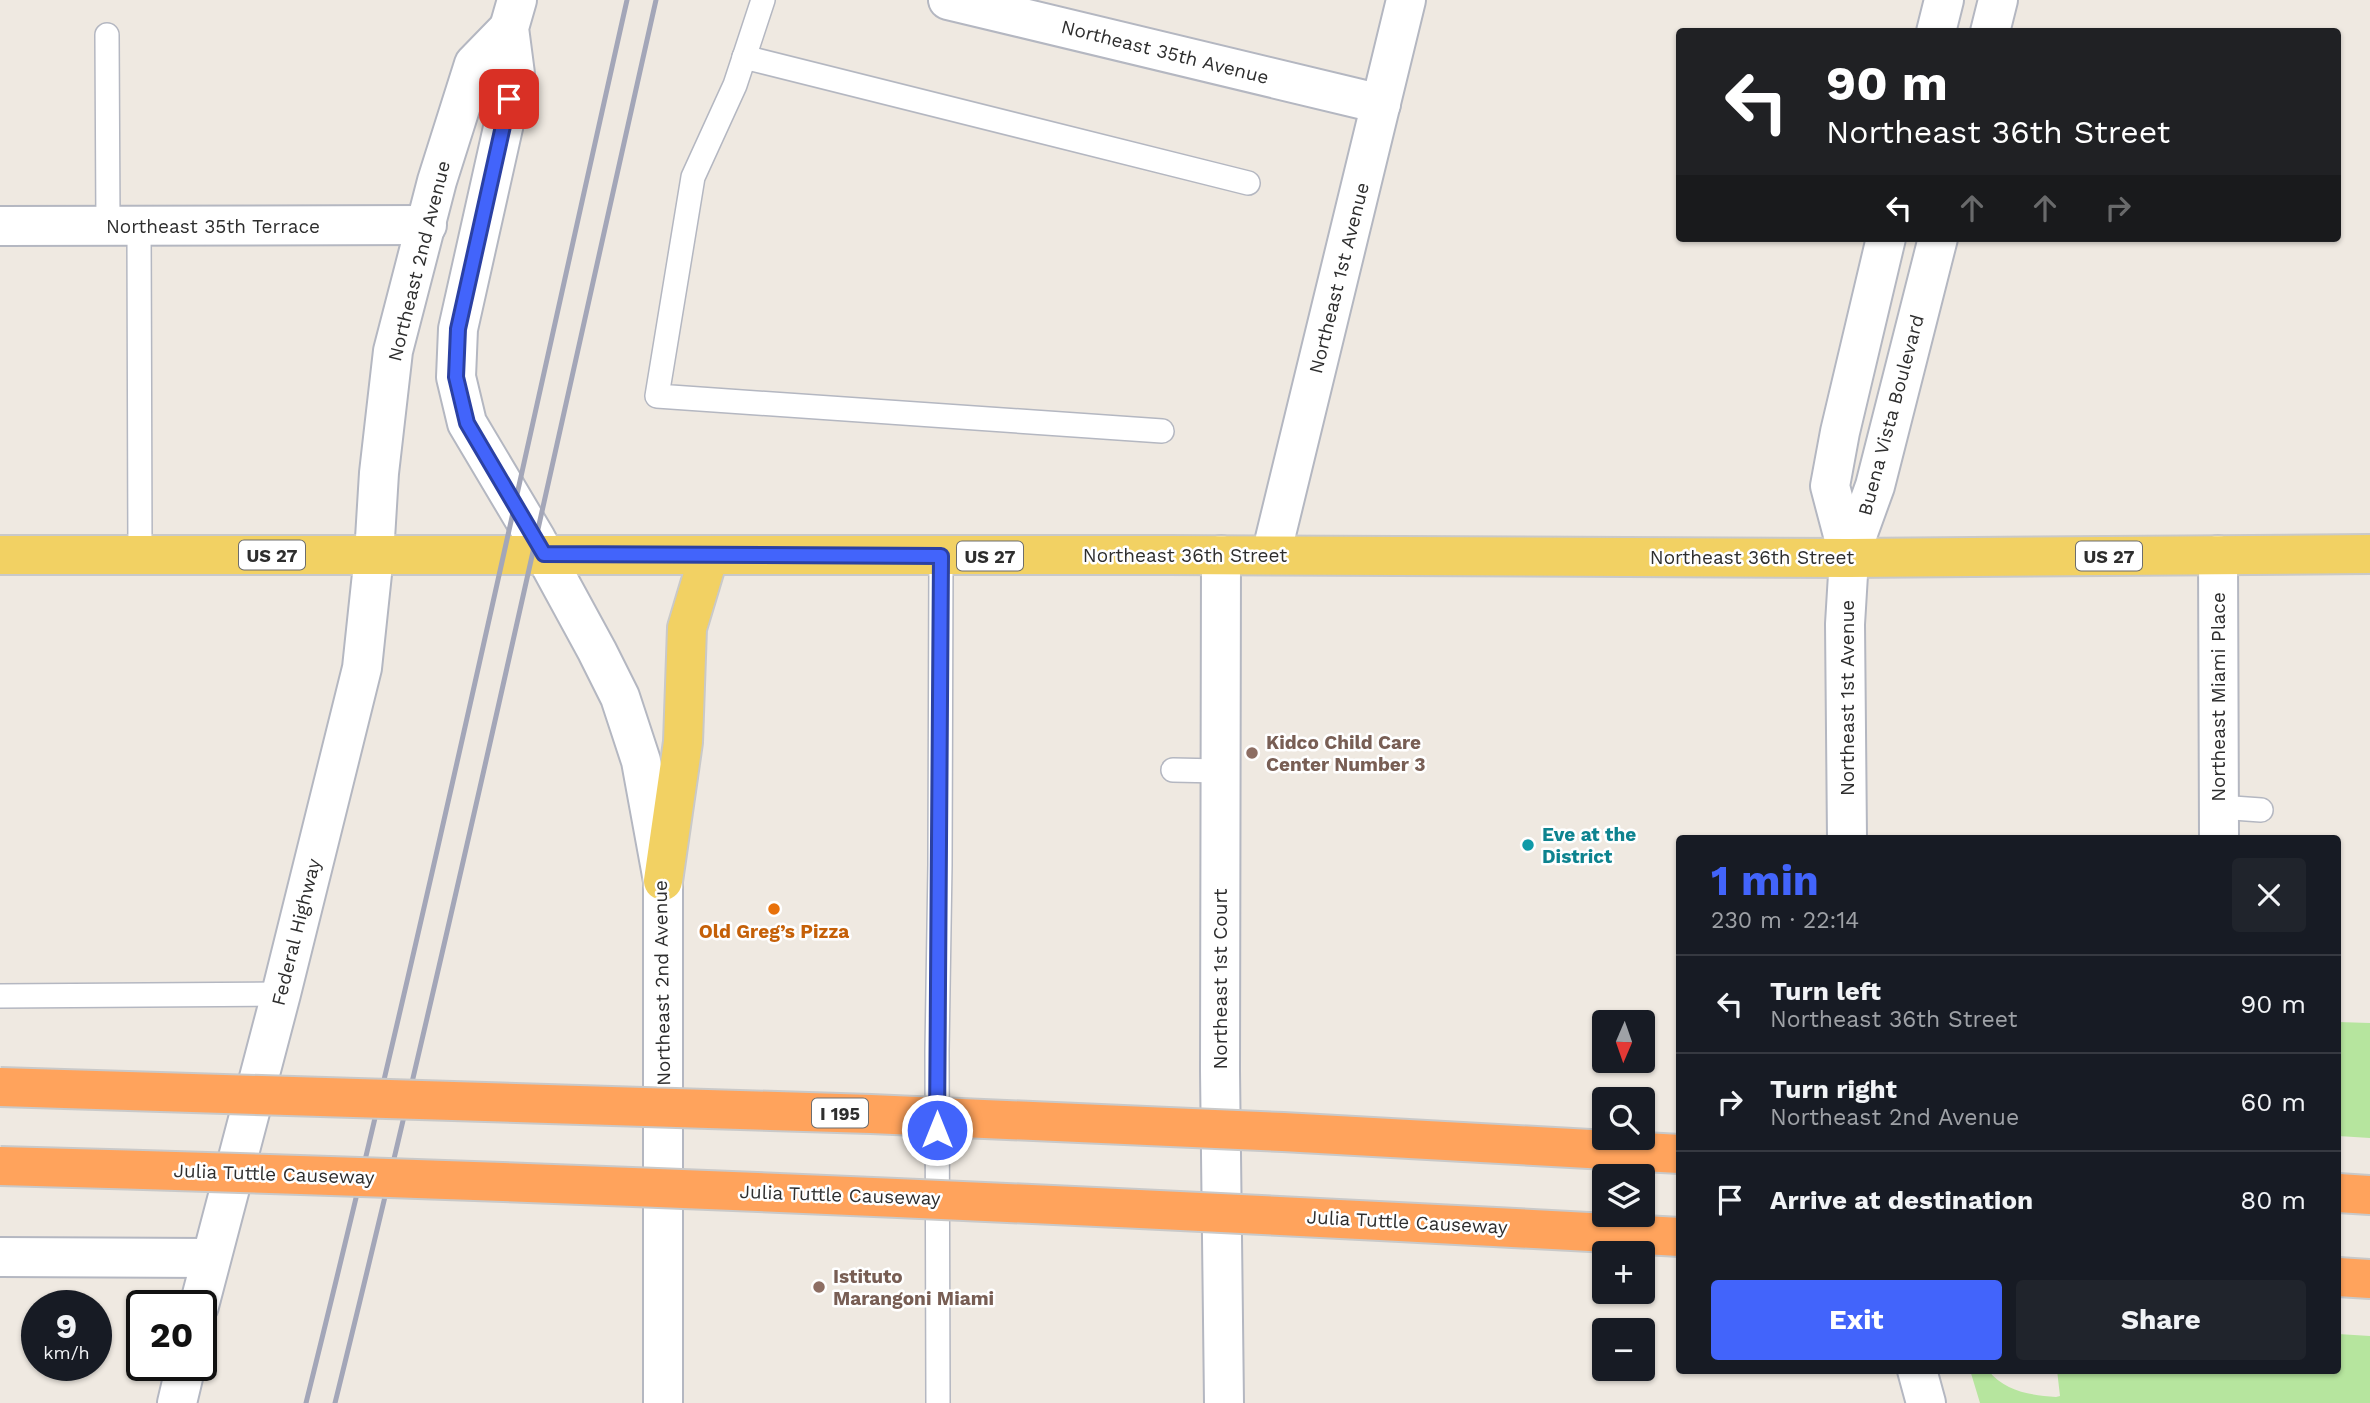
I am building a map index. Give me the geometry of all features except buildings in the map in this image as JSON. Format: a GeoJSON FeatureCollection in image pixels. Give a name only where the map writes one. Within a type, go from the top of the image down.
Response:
{"type":"FeatureCollection","features":[{"type":"Feature","properties":{"kind":"highway","name":"I 195"},"geometry":{"type":"LineString","coordinates":[[0,1087],[898,1115],[1269,1131],[1676,1154]]}},
{"type":"Feature","properties":{"kind":"highway","name":"Julia Tuttle Causeway"},"geometry":{"type":"LineString","coordinates":[[0,1166],[440,1179],[1008,1201],[1676,1237]]}},
{"type":"Feature","properties":{"kind":"highway"},"geometry":{"type":"LineString","coordinates":[[2341,1193],[2370,1195]]}},
{"type":"Feature","properties":{"kind":"highway"},"geometry":{"type":"LineString","coordinates":[[2341,1278],[2370,1279]]}},
{"type":"Feature","properties":{"kind":"main road","name":"Northeast 36th Street"},"geometry":{"type":"LineString","coordinates":[[0,555],[1849,558],[2370,554]]}},
{"type":"Feature","properties":{"kind":"main road"},"geometry":{"type":"LineString","coordinates":[[663,881],[683,742],[687,628],[709,555]]}},
{"type":"Feature","properties":{"kind":"street","name":"Northeast 35th Avenue"},"geometry":{"type":"LineString","coordinates":[[948,0],[1381,104]]}},
{"type":"Feature","properties":{"kind":"street","name":"Northeast 1st Avenue"},"geometry":{"type":"LineString","coordinates":[[1271,555],[1406,0]]}},
{"type":"Feature","properties":{"kind":"street"},"geometry":{"type":"LineString","coordinates":[[1937,28],[1944,0]]}},
{"type":"Feature","properties":{"kind":"street"},"geometry":{"type":"LineString","coordinates":[[1991,28],[1998,0]]}},
{"type":"Feature","properties":{"kind":"street","name":"Northeast 2nd Avenue"},"geometry":{"type":"LineString","coordinates":[[374,555],[379,473],[393,351],[437,181],[474,64],[513,14]]}},
{"type":"Feature","properties":{"kind":"street","name":"Northeast 2nd Avenue"},"geometry":{"type":"LineString","coordinates":[[513,14],[515,74],[458,329],[456,377],[467,423],[544,554],[620,697],[641,761],[663,881],[663,1403]]}},
{"type":"Feature","properties":{"kind":"street","name":"Northeast 35th Terrace"},"geometry":{"type":"LineString","coordinates":[[0,226],[427,225]]}},
{"type":"Feature","properties":{"kind":"street","name":"Buena Vista Boulevard"},"geometry":{"type":"LineString","coordinates":[[1849,558],[1830,486],[1840,432],[1885,242]]}},
{"type":"Feature","properties":{"kind":"street","name":"Buena Vista Boulevard"},"geometry":{"type":"LineString","coordinates":[[1849,558],[1875,486],[1937,242]]}},
{"type":"Feature","properties":{"kind":"street","name":"Federal Highway"},"geometry":{"type":"LineString","coordinates":[[203,1290],[281,994],[362,668],[374,555]]}},
{"type":"Feature","properties":{"kind":"street","name":"Northeast 1st Court"},"geometry":{"type":"LineString","coordinates":[[1221,555],[1219,771],[1224,1403]]}},
{"type":"Feature","properties":{"kind":"street","name":"Northeast Miami Place"},"geometry":{"type":"LineString","coordinates":[[2218,555],[2219,822]]}},
{"type":"Feature","properties":{"kind":"street","name":"Northeast 1st Avenue"},"geometry":{"type":"LineString","coordinates":[[1847,835],[1845,624],[1849,558]]}},
{"type":"Feature","properties":{"kind":"street"},"geometry":{"type":"LineString","coordinates":[[0,1257],[210,1258]]}},
{"type":"Feature","properties":{"kind":"street"},"geometry":{"type":"LineString","coordinates":[[1918,1374],[1926,1403]]}},
{"type":"Feature","properties":{"kind":"street"},"geometry":{"type":"LineString","coordinates":[[177,1403],[182,1381]]}},
{"type":"Feature","properties":{"kind":"lane"},"geometry":{"type":"LineString","coordinates":[[763,0],[735,85],[693,177],[657,396],[1162,431]]}},
{"type":"Feature","properties":{"kind":"lane"},"geometry":{"type":"LineString","coordinates":[[107,35],[124,226],[140,555]]}},
{"type":"Feature","properties":{"kind":"lane"},"geometry":{"type":"LineString","coordinates":[[744,57],[1248,183]]}},
{"type":"Feature","properties":{"kind":"lane"},"geometry":{"type":"LineString","coordinates":[[938,1403],[937,1051],[941,556]]}},
{"type":"Feature","properties":{"kind":"lane"},"geometry":{"type":"LineString","coordinates":[[1173,770],[1219,771]]}},
{"type":"Feature","properties":{"kind":"lane"},"geometry":{"type":"LineString","coordinates":[[2219,822],[2261,810]]}},
{"type":"Feature","properties":{"kind":"lane"},"geometry":{"type":"LineString","coordinates":[[0,996],[281,994]]}},
{"type":"Feature","properties":{"kind":"green space"},"geometry":{"type":"Polygon","coordinates":[[[2341,1022],[2370,1023],[2370,1138],[2341,1136],[2341,1022]]]}},
{"type":"Feature","properties":{"kind":"green space"},"geometry":{"type":"Polygon","coordinates":[[[2341,1334],[2370,1336],[2370,1403],[1980,1403],[1971,1374],[1992,1374],[2010,1388],[2060,1396],[2057,1374],[2341,1374],[2341,1334]]]}},
{"type":"Feature","properties":{"kind":"railway"},"geometry":{"type":"LineString","coordinates":[[306,1403],[431,878],[627,0]]}},
{"type":"Feature","properties":{"kind":"railway"},"geometry":{"type":"LineString","coordinates":[[335,1403],[459,878],[656,0]]}},
{"type":"Feature","properties":{"kind":"place","name":"Kidco Child Care Center Number 3"},"geometry":{"type":"Point","coordinates":[1252,753]}},
{"type":"Feature","properties":{"kind":"place","name":"Eve at the District"},"geometry":{"type":"Point","coordinates":[1528,845]}},
{"type":"Feature","properties":{"kind":"place","name":"Old Greg’s Pizza"},"geometry":{"type":"Point","coordinates":[774,909]}},
{"type":"Feature","properties":{"kind":"place","name":"Istituto Marangoni Miami"},"geometry":{"type":"Point","coordinates":[819,1287]}},
{"type":"Feature","properties":{"kind":"route"},"geometry":{"type":"LineString","coordinates":[[509,99],[458,329],[456,377],[467,423],[544,554],[941,556],[937,1130]]}}]}
